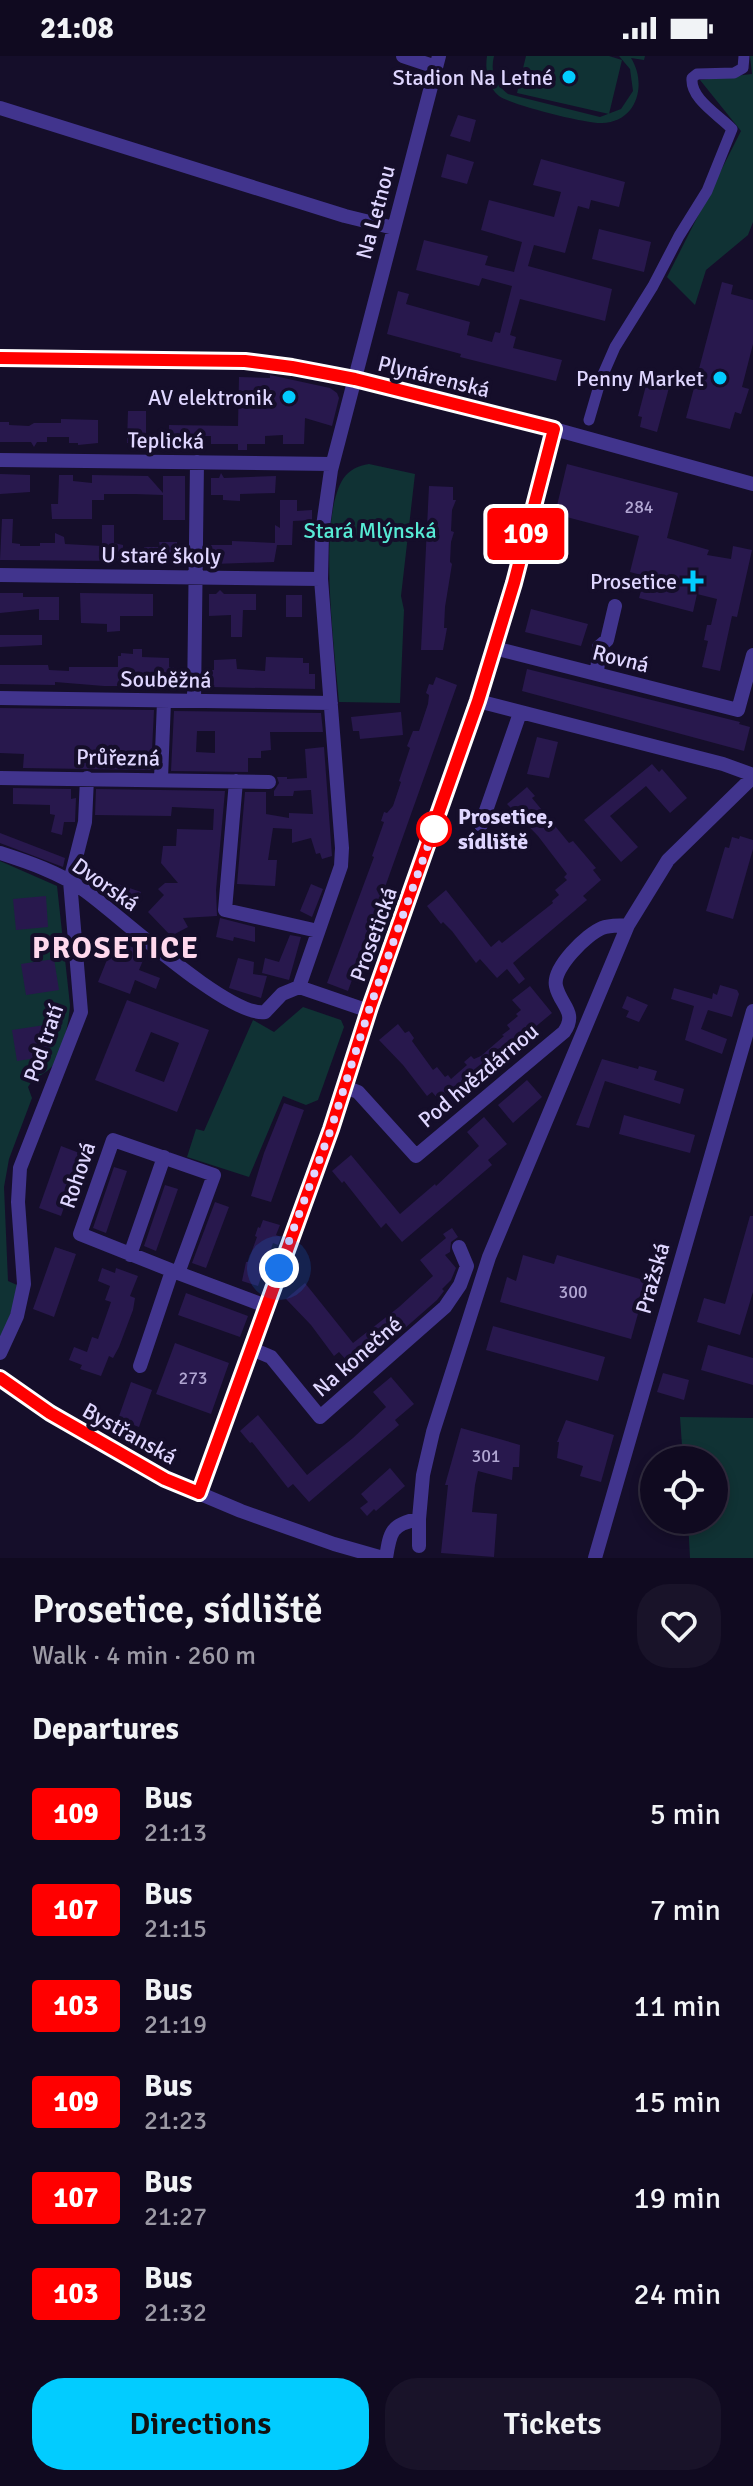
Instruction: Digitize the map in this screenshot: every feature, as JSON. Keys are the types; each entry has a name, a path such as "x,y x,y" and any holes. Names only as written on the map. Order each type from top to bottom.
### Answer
{"street":[{"path":"403,56 437,62"},
{"path":"589,420 601,379 615,347 707,191 732,129 702,101 691,85 692,78 697,74 734,73 743,68 744,56"},
{"name":"Na Letnou","path":"355,379 437,62"},
{"path":"0,108 345,216 394,228"},
{"name":"Plynárenská","path":"0,358 245,361 355,379 554,429 753,484"},
{"path":"355,379 332,464 322,533 321,579 342,857 299,987 369,1011"},
{"name":"Prosetická","path":"199,1493 345,1087 478,701 514,583 554,429"},
{"name":"Teplická","path":"0,460 332,464"},
{"path":"194,701 197,462"},
{"name":"U staré školy","path":"0,575 321,579"},
{"path":"597,674 599,647 607,640 615,606"},
{"name":"Rovná","path":"494,648 738,710 753,655"},
{"name":"Souběžná","path":"0,698 331,703"},
{"path":"161,779 164,701"},
{"path":"419,1546 423,1475 433,1432 489,1257 628,925 668,860 753,776 723,764 478,701"},
{"path":"481,825 520,713"},
{"name":"Průřezná","path":"0,778 269,782"},
{"name":"Pod tratí","path":"0,1353 17,1316 24,1284 18,1202 20,1168 81,1012 70,881 85,822 87,778"},
{"path":"236,781 225,910 318,931"},
{"name":"Dvorská","path":"0,853 70,881 202,983 251,1012 265,1012 282,994 299,987"},
{"name":"Pod hvězdárnou","path":"345,1087 358,1092 416,1156 564,1032 570,1017 556,986 562,964 587,938 604,927 628,925"},
{"name":"Pražská","path":"595,1558 753,1011"},
{"name":"Rohová","path":"175,1272 214,1175 113,1140 80,1234 130,1255 175,1272 266,1306"},
{"path":"130,1255 164,1157"},
{"name":"Na konečné","path":"252,1349 271,1357 320,1417 445,1307 460,1285 467,1266 459,1247"},
{"path":"140,1366 175,1272"},
{"name":"Bystřanská","path":"0,1378 63,1420 165,1479 306,1535 384,1558"},
{"path":"384,1558 395,1528 403,1522 419,1519"}],"green space":[{"path":"487,56 494,56 495,77 508,94 600,117 621,109 633,91 630,69 619,56 645,56 644,60 631,58 636,68 638,89 631,109 614,121 602,123 549,113 499,96 488,78"},
{"name":"Stadion Na Letné","path":"526,56 609,56 622,60 609,114 517,93"},
{"path":"750,56 753,56 753,222 748,235 706,270 695,305 667,277 741,131 700,80 752,74"},
{"name":"Stará Mlýnská","path":"369,464 415,474 401,596 404,610 400,703 339,702 330,587 331,524 335,499 343,479 354,468"},
{"path":"0,861 57,886 70,1005 57,1059 28,1087 32,1098 9,1159 4,1187 8,1281 17,1285 16,1298 0,1344"},
{"path":"303,1007 341,1020 344,1027 318,1100 306,1105 283,1096 249,1177 187,1157 196,1129 204,1131 253,1020 274,1032"},
{"path":"680,1417 753,1418 753,1558 690,1558 689,1534 728,1534 728,1446 682,1446"}],"building":[{"path":"458,115 476,120 470,142 450,136"},
{"path":"447,154 474,162 467,184 441,177"},
{"path":"541,159 625,182 619,207 591,200 589,209 578,206 565,253 534,245 528,266 612,289 605,321 520,299 510,335 516,337 513,348 562,360 556,381 460,357 461,354 387,334 398,291 409,294 406,304 470,322 467,335 492,342 495,332 500,333 512,286 482,278 479,286 416,270 424,240 488,256 485,265 514,272 522,242 481,230 489,200 554,217 561,192 533,185"},
{"path":"599,229 651,242 644,272 592,259"},
{"name":"Penny Market","path":"722,282 733,285 731,294 753,300 753,344 742,387 749,389 741,414 735,412 730,429 686,418"},
{"path":"270,375 330,388 337,393 339,398 332,426 305,418 304,444 283,444 283,435 265,436 265,444 247,444 247,450 238,450 238,444 211,444 211,436 186,436 186,443 169,443 169,425 238,426 239,377 270,378"},
{"path":"648,378 670,384 657,432 640,427 642,417 638,416"},
{"path":"128,411 146,411 146,443 127,443"},
{"path":"61,419 98,420 98,443 78,445 69,443 69,437 47,437 47,442 37,442 34,447 31,442 0,442 0,422 29,426 34,423 61,423"},
{"path":"567,464 678,493 667,538 709,550 707,555 731,559 733,546 752,550 737,617 732,616 720,671 702,667 708,641 704,640 707,625 711,625 717,599 697,594 693,612 639,598 645,576 630,572 639,536 555,514"},
{"path":"221,473 224,478 276,476 275,493 240,494 240,501 223,500 223,495 211,495 211,478 219,478"},
{"path":"0,474 30,475 30,492 0,494"},
{"path":"59,475 73,475 73,481 92,483 92,475 148,476 163,493 163,476 185,476 185,520 163,520 163,495 135,494 104,494 104,500 92,500 92,519 52,519 51,504 58,504"},
{"path":"429,486 453,487 453,500 456,500 452,510 452,564 445,607 444,628 447,628 443,650 421,650"},
{"path":"280,500 297,500 297,511 312,510 312,520 293,521 292,545 277,545 274,562 213,564 210,561 210,545 232,545 232,541 275,543 275,525 280,528"},
{"path":"2,519 13,519 12,543 20,546 55,543 55,533 64,537 65,544 102,546 102,525 114,525 114,543 123,545 123,561 0,560"},
{"path":"159,542 177,542 177,562 144,561 144,547 160,547"},
{"path":"220,590 224,594 256,594 256,610 243,610 242,637 231,637 231,615 209,616 209,594"},
{"path":"0,593 23,593 23,597 59,597 59,620 39,620 39,609 0,613"},
{"path":"80,593 153,594 153,616 120,616 120,631 107,632 107,624 81,623"},
{"path":"286,595 302,595 302,617 286,617"},
{"path":"531,609 588,624 581,646 525,632"},
{"path":"0,635 42,635 42,645 0,647"},
{"path":"133,649 142,649 142,657 169,658 169,667 177,668 176,686 55,682 55,685 0,684 0,665 48,665 49,670 69,671 69,667 118,667 118,656 121,653 133,654"},
{"path":"266,657 303,658 303,663 309,663 309,674 315,674 315,689 210,687 210,670 214,670 214,660 236,659 237,669 265,671"},
{"path":"527,669 740,722 750,727 744,751 522,691"},
{"path":"436,677 457,685 348,991 327,983 374,857 384,812 387,813 393,806 410,748 407,746 413,731 419,731 428,704 429,695 426,693 429,684 433,685"},
{"path":"0,708 154,710 151,770 23,768 24,754 0,753"},
{"path":"174,711 321,713 323,732 270,732 271,750 261,751 261,758 248,758 248,772 171,771","holes":["197,731 215,731 215,753 196,752"]},
{"path":"401,712 403,735 360,739 359,731 353,731 351,717"},
{"path":"537,737 558,742 549,778 527,774"},
{"path":"324,747 332,856 322,859 320,853 316,854 311,838 292,843 292,829 273,828 268,860 277,860 275,886 237,884 245,792 266,792 266,814 289,818 289,813 313,814 311,790 294,791 293,796 274,796 274,791 279,783 277,777 307,778 305,749"},
{"path":"652,764 659,772 662,769 687,798 670,813 646,786 610,816 638,847 621,862 584,820"},
{"path":"527,787 535,796 532,798 569,843 573,841 596,868 593,870 601,880 583,896 587,900 513,963 525,979 519,984 507,969 497,978 480,959 476,963 452,931 443,922 441,924 427,906 446,890 491,947 499,940 502,943 553,903 559,895 555,890 567,880 564,877 567,874 538,836 507,804"},
{"path":"13,788 71,789 71,799 76,798 75,822 64,822 62,835 51,832 55,815 50,814 50,805 13,804"},
{"path":"96,789 225,791 216,890 217,916 183,918 188,927 171,936 148,912 164,895 158,889 165,883 178,883 161,863 163,846 176,846 177,829 213,830 214,809 172,807 171,816 95,815"},
{"path":"0,833 65,858 63,867 0,843"},
{"path":"740,836 753,840 753,849 733,919 706,911 725,847 729,848 732,837 739,839"},
{"path":"86,873 141,892 136,906 107,895 84,878"},
{"path":"311,884 323,889 312,917 300,911"},
{"path":"46,896 48,927 16,930 13,899"},
{"path":"220,918 255,927 255,942 216,937"},
{"path":"290,935 301,937 289,980 262,973 265,958 279,962"},
{"path":"115,940 146,953 139,970 160,978 156,989 135,980 130,994 98,982"},
{"path":"238,958 254,962 253,974 267,976 261,998 229,988"},
{"path":"54,959 59,990 26,995 21,964"},
{"path":"720,985 737,990 739,994 732,1017 708,1010 701,1029 727,1039 722,1054 685,1040 694,1006 671,999 674,988 712,999"},
{"path":"530,986 552,1013 534,1028 538,1034 448,1110 432,1092 427,1096 379,1040 398,1024 405,1033 409,1031 414,1038 412,1041 433,1070 437,1067 451,1079 467,1065 464,1062 471,1056 474,1059 481,1056 510,1029 507,1025 521,1010 512,1000"},
{"path":"627,996 648,1005 639,1022 626,1017 629,1011 622,1008"},
{"path":"127,1000 209,1030 177,1112 95,1080","holes":["151,1032 179,1043 164,1082 135,1071"]},
{"path":"45,1025 50,1056 17,1061 12,1030"},
{"path":"602,1059 657,1071 654,1080 684,1089 680,1104 605,1081 589,1128 576,1125"},
{"path":"527,1080 542,1097 513,1123 498,1105"},
{"path":"284,1103 304,1110 271,1202 251,1196"},
{"path":"624,1115 695,1135 690,1153 619,1134"},
{"path":"484,1117 507,1144 488,1160 492,1165 402,1242 386,1223 381,1228 344,1181 342,1183 332,1171 351,1155 400,1214 479,1146 467,1132"},
{"path":"61,1146 82,1154 61,1216 39,1208"},
{"path":"114,1167 127,1171 106,1233 93,1228"},
{"path":"165,1185 178,1189 156,1251 144,1246"},
{"path":"215,1202 229,1207 206,1268 192,1263"},
{"path":"750,1216 753,1216 753,1292 740,1335 697,1322 704,1298 725,1304"},
{"path":"263,1220 280,1225 276,1235 281,1237 278,1245 273,1243 258,1286 242,1281 258,1227"},
{"path":"452,1228 458,1237 451,1242 450,1252 445,1255 456,1268 451,1280 442,1289 444,1291 356,1371 339,1352 334,1356 286,1299 305,1283 353,1343 433,1276 420,1260 446,1238 443,1234"},
{"path":"55,1247 76,1254 54,1317 33,1309"},
{"path":"523,1255 554,1264 557,1255 647,1281 631,1339 500,1302 507,1277 516,1281"},
{"path":"102,1268 115,1273 116,1268 138,1276 130,1296 135,1298 133,1310 119,1347 113,1358 109,1356 101,1376 80,1369 82,1365 69,1360 74,1347 87,1352 92,1337 98,1339 111,1302 105,1300 110,1286 98,1281"},
{"path":"186,1293 248,1316 240,1337 178,1315"},
{"path":"493,1326 605,1357 598,1381 486,1350"},
{"path":"175,1343 229,1363 211,1414 156,1394"},
{"path":"708,1345 753,1358 753,1385 701,1370"},
{"path":"663,1373 689,1380 684,1400 657,1392"},
{"path":"391,1377 414,1404 395,1420 399,1425 309,1502 293,1484 288,1488 240,1431 258,1415 307,1475 386,1407 373,1392"},
{"path":"131,1382 152,1390 139,1427 118,1419"},
{"path":"566,1420 614,1435 601,1482 580,1476 583,1466 557,1458 557,1442"},
{"path":"461,1428 520,1445 519,1467 513,1467 512,1480 478,1471 472,1512 497,1514 494,1557 441,1553 448,1485 445,1485"},
{"path":"390,1468 405,1486 367,1516 360,1508 368,1502 361,1494"}],"bus line":[{"name":"109","path":"0,358 245,361 292,367 355,379 554,429 514,583 478,701 370,1007 331,1129 199,1493 165,1479 50,1413 0,1378"}],"place":[{"name":"Stadion Na Letné","path":"569,77"},
{"name":"Penny Market","path":"720,378"},
{"name":"AV elektronik","path":"289,397"},
{"name":"Prosetice","path":"693,581"},
{"name":"Prosetice, sídliště","path":"434,829"}],"district":[{"name":"PROSETICE","path":"116,948"}],"route":[{"path":"279,1268 331,1129 370,1007 434,829"}]}
